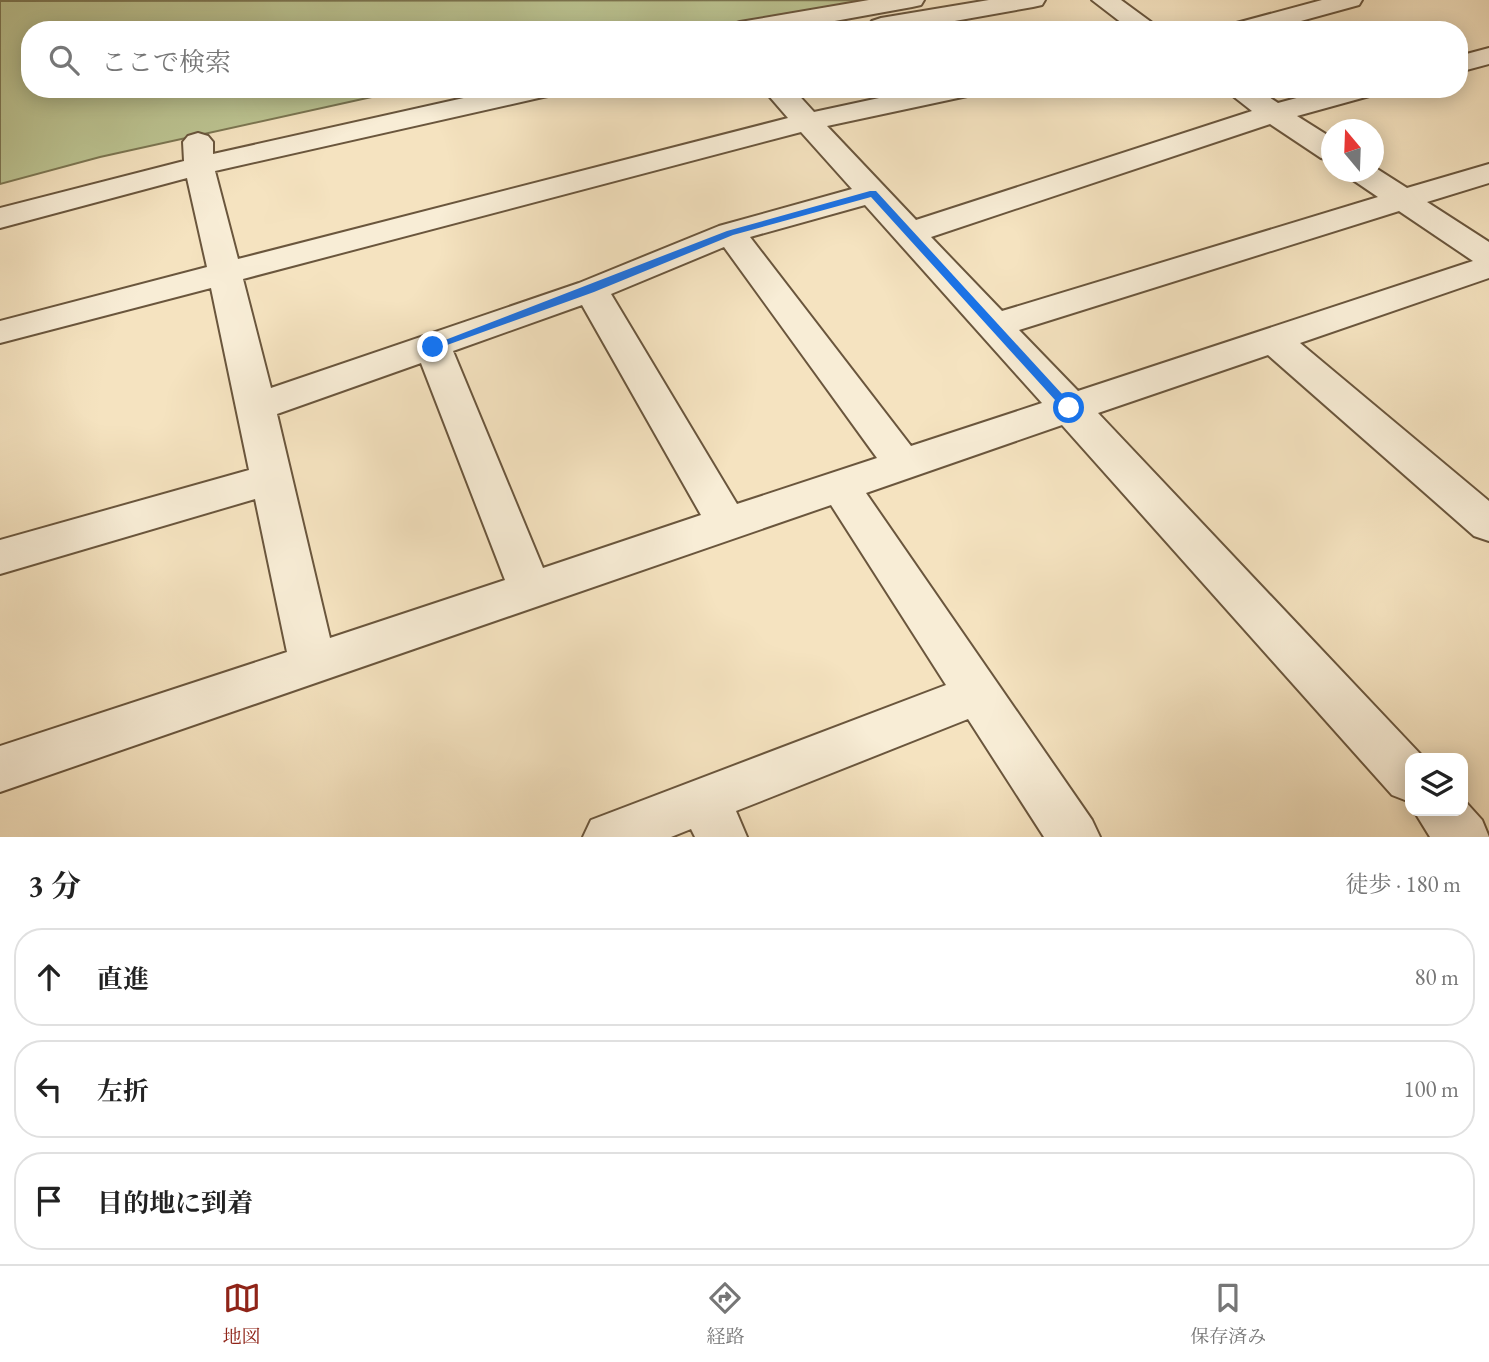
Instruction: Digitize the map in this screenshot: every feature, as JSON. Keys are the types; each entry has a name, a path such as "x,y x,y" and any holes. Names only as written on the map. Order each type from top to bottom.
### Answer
{"street":[{"path":"792,21 912,0"},
{"path":"913,21 1033,0"},
{"path":"1108,3 1151,0"},
{"path":"1269,21 1338,1"},
{"path":"1108,3 1135,21"},
{"path":"1468,62 1489,56"},
{"path":"0,218 197,154 405,98"},
{"path":"0,191 495,98"},
{"path":"785,98 1405,774"},
{"path":"0,332 225,271 807,122 920,98"},
{"path":"1252,98 1321,145"},
{"path":"909,233 1274,113 1330,98"},
{"path":"197,154 257,407 313,663"},
{"path":"993,326 1489,173"},
{"path":"1376,182 1489,257"},
{"path":"257,407 591,290 730,233 873,193"},
{"path":"730,233 903,464"},
{"path":"0,769 1489,267"},
{"path":"591,290 727,523"},
{"path":"1272,339 1474,493 1489,525"},
{"path":"433,347 530,589"},
{"path":"0,557 271,479"},
{"path":"839,485 1074,837"},
{"path":"609,837 713,818 977,694"},
{"path":"1445,816 1464,837"}],"green space":[{"path":"887,0 769,21 21,21 21,98 367,98 100,157 0,184 0,1"}],"route":[{"path":"433,347 591,290 730,233 873,193 1069,408"}]}
